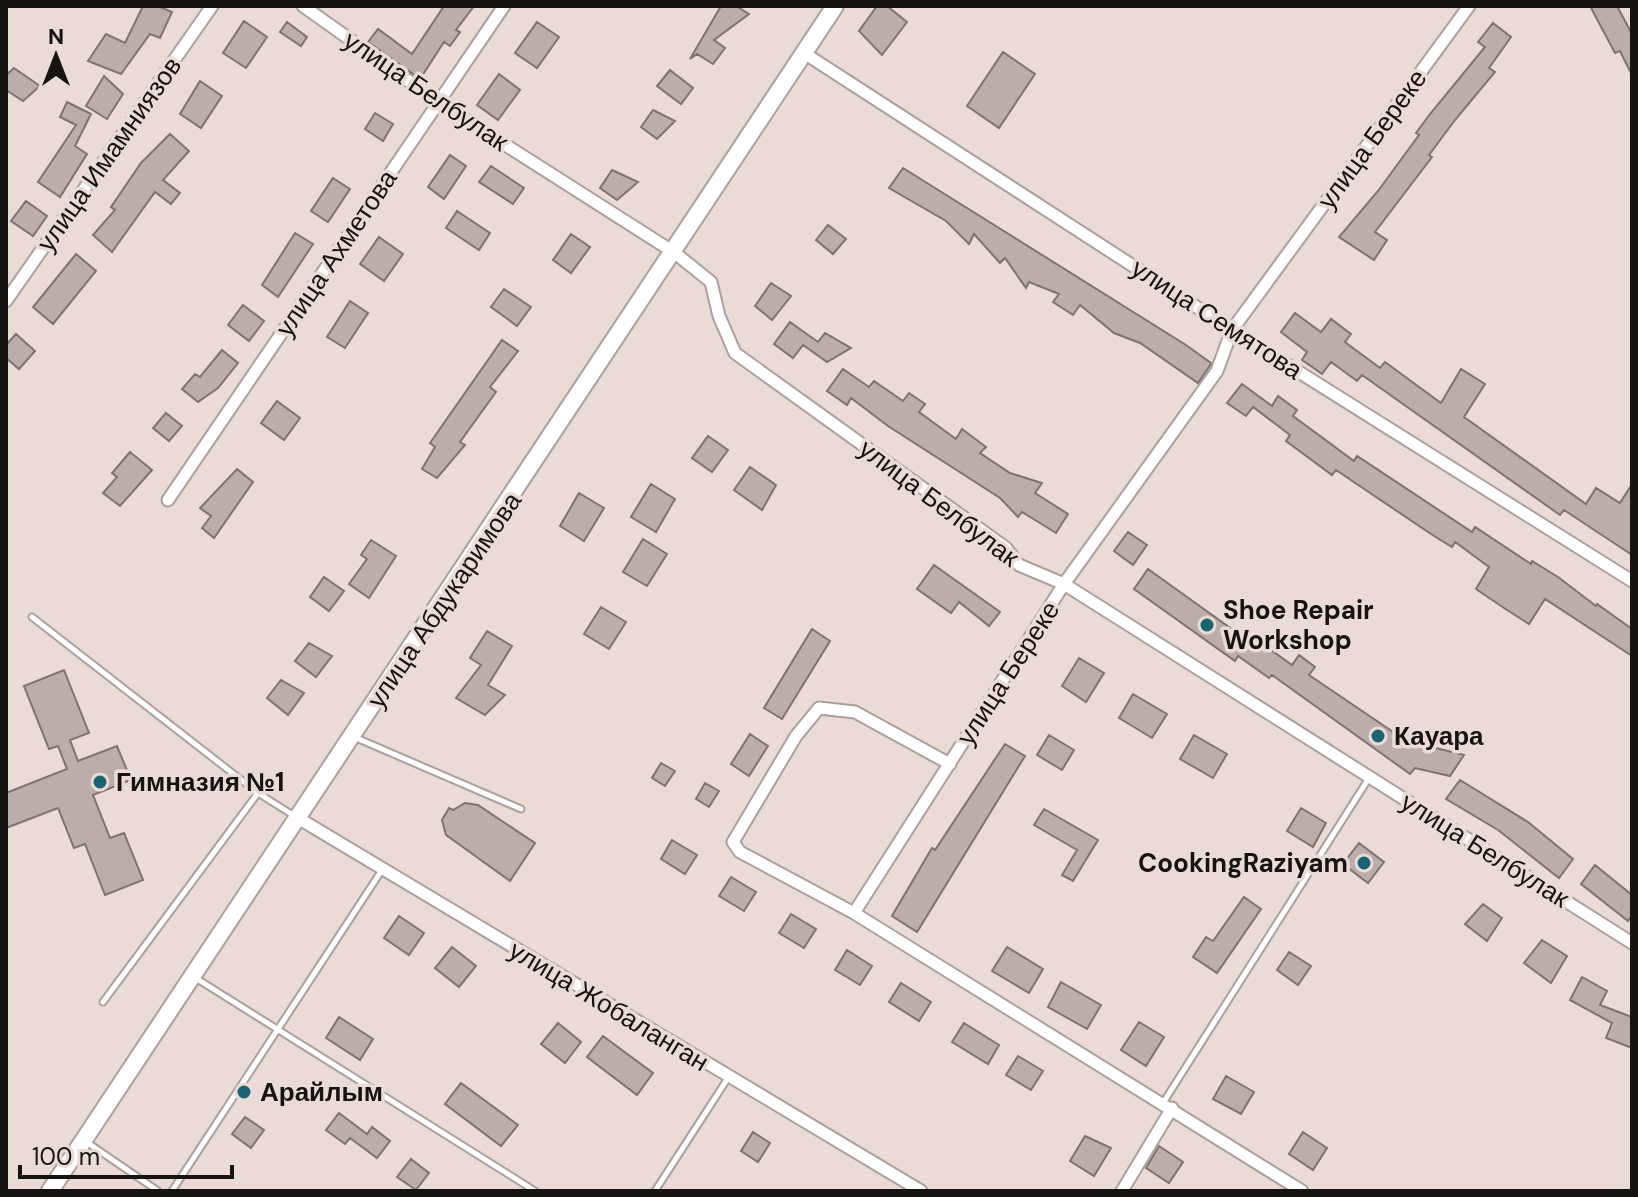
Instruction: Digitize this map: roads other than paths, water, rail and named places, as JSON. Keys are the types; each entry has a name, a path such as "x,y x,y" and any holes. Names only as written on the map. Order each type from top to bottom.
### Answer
{"main road":[{"name":"улица Абдукаримова","path":"50,1191 675,253 835,6"}],"street":[{"name":"улица Имамниязов","path":"6,301 212,6"},
{"name":"улица Белбулак","path":"303,6 438,102 675,253 711,282 719,316 735,353 1006,548 1019,565 1064,584 1632,943"},
{"name":"улица Ахметова","path":"168,500 504,6"},
{"name":"улица Береке","path":"854,913 1064,584 1217,371 1232,330 1469,6"},
{"name":"улица Семятова","path":"804,53 1232,330 1632,581"},
{"path":"950,764 855,712 819,708 796,736 733,842 740,852 854,913 1302,1191"},
{"name":"улица Жобаланган","path":"298,818 921,1191"},
{"path":"1122,1191 1167,1106"}],"lane":[{"path":"32,617 258,793 298,818"},
{"path":"353,736 521,809"},
{"path":"1167,1106 1370,777"},
{"path":"103,1002 258,793"},
{"path":"172,1191 382,869"},
{"path":"193,977 535,1191"},
{"path":"655,1191 729,1077"},
{"path":"84,1140 158,1191"}],"place":[{"name":"Shoe Repair Workshop","path":"1207,625"},
{"name":"Кауара","path":"1378,736"},
{"name":"Гимназия №1","path":"100,782"},
{"name":"CookingRaziyam","path":"1364,863"},
{"name":"Арайлым","path":"244,1092"}]}
